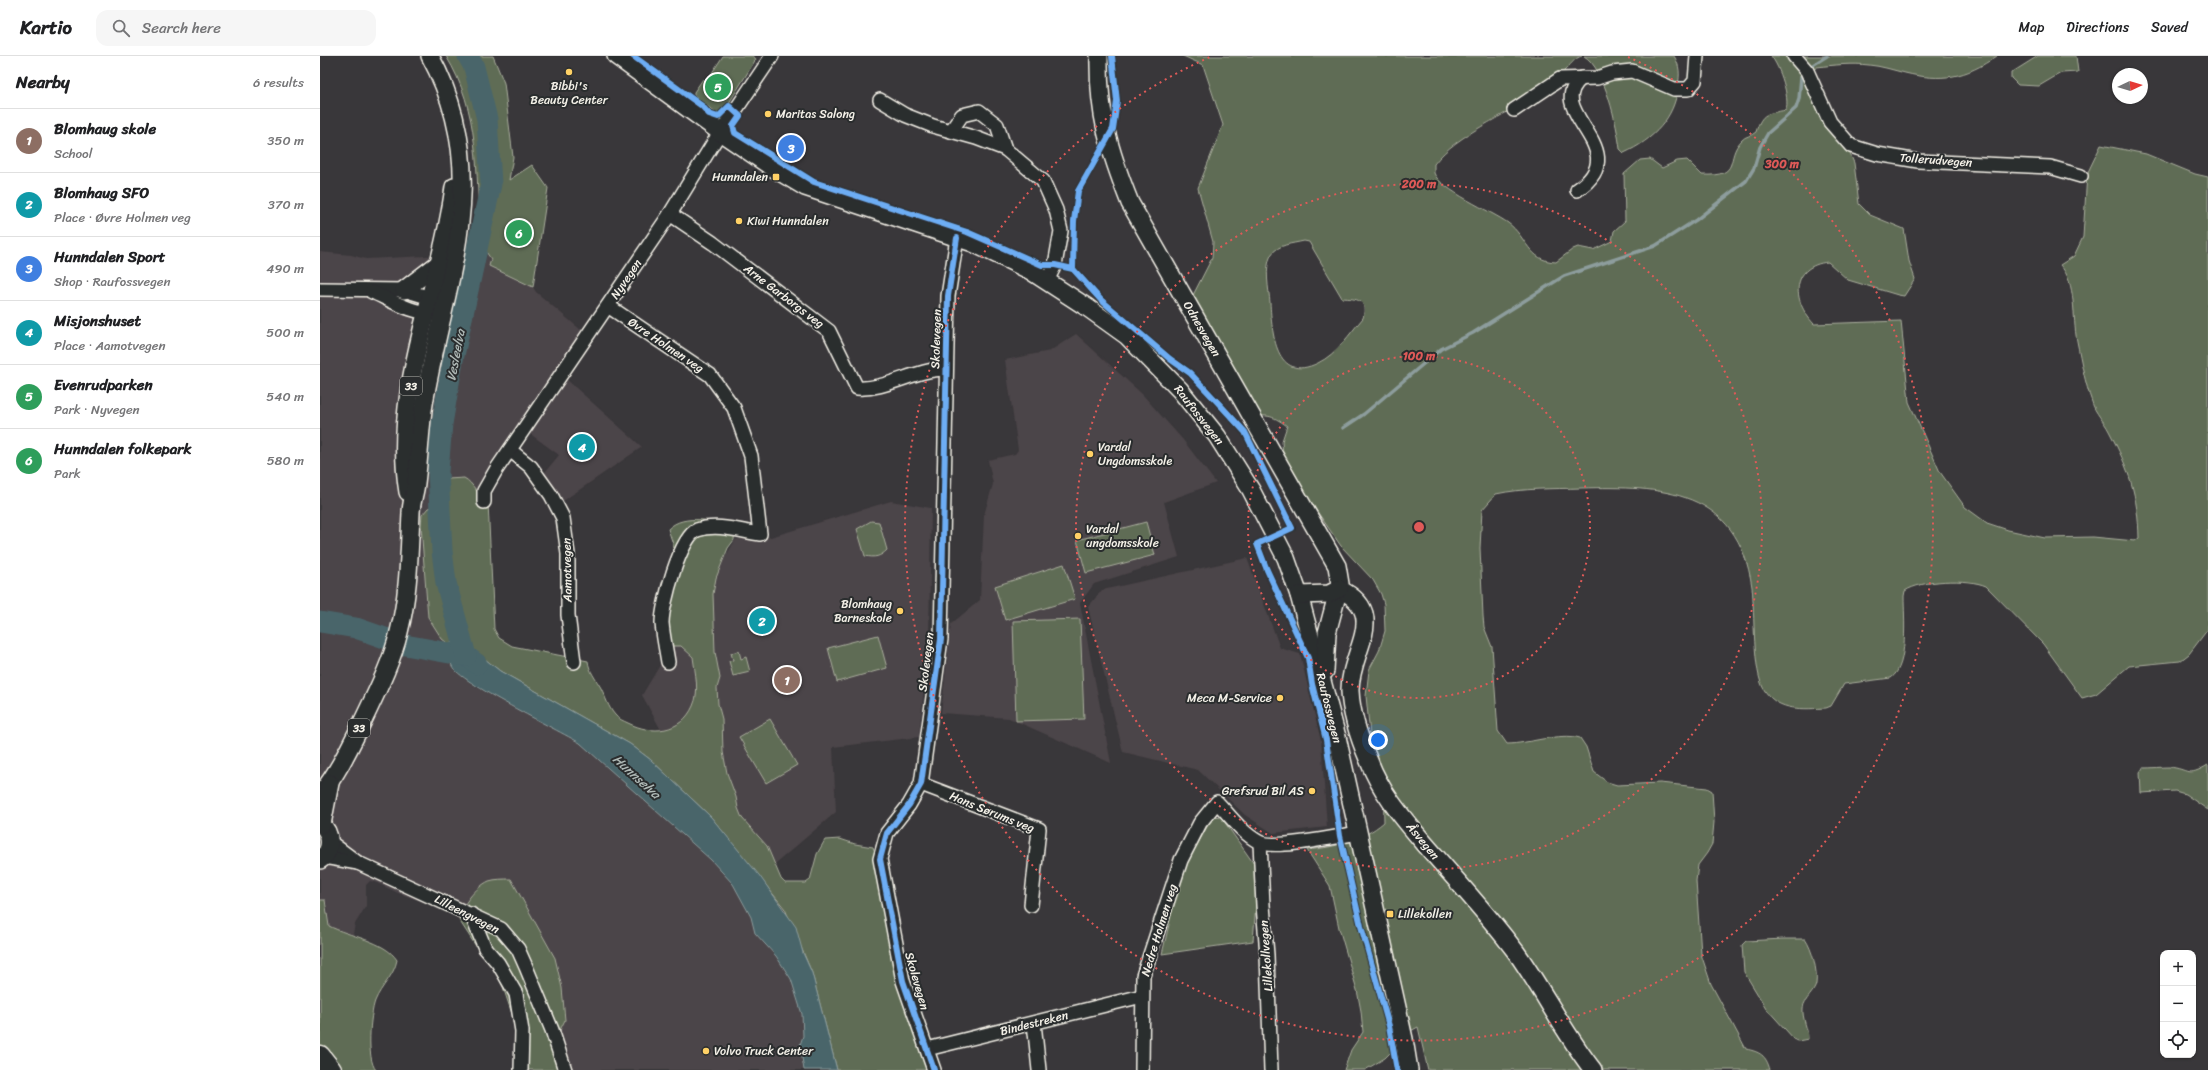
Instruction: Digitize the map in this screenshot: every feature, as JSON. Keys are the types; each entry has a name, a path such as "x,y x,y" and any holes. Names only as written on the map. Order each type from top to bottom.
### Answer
{"highway":[{"path":"320,1056 331,1070"}],"main road":[{"name":"33","path":"330,842 327,831 321,824 325,789 385,672 402,618 409,579 411,511 416,483 424,407 456,253 462,213 463,195 458,147 449,100 430,56"},
{"name":"Raufossvegen","path":"616,56 720,132 773,168 805,187 957,238 1031,271 1047,281 1127,336 1180,390 1217,436 1251,490 1286,558 1299,595 1325,694 1358,833 1404,1039 1409,1070"},
{"name":"Odnesvegen","path":"1099,56 1099,84 1103,122 1112,158 1130,203 1336,562 1340,574 1339,588 1326,644 1325,694"},
{"name":"33","path":"411,511 406,481 405,427 412,383 450,210 458,147"},
{"path":"404,290 438,264"},
{"path":"1299,595 1329,594 1339,588"},
{"name":"Åsvegen","path":"1339,588 1354,598 1365,614 1366,627 1351,675 1350,691 1356,722 1369,761 1378,780 1394,808 1476,901 1516,952 1593,1070"},
{"path":"1304,613 1325,613 1335,605"},
{"path":"322,859 328,850 330,842"}],"street":[{"name":"Nyvegen","path":"484,502 484,491 510,450 670,214 720,132 772,56"},
{"path":"1514,110 1560,79 1597,78 1612,73 1632,71 1674,89 1688,89 1695,81 1697,56"},
{"name":"Tollerudvegen","path":"1794,56 1807,71 1830,122 1850,146 1877,154 1918,161 2050,167 2081,176"},
{"path":"1577,190 1588,182 1597,169 1598,154 1594,142 1575,113 1570,100 1571,91 1575,84 1582,78"},
{"path":"880,100 905,115 1005,149 1043,181 1056,210 1061,231 1059,250 1055,265 1047,281"},
{"path":"951,131 962,115 979,111 997,125 1005,149"},
{"name":"Arne Garborgs veg","path":"670,214 713,243 829,331 857,388 870,389 924,371 946,369"},
{"name":"Skolevegen","path":"934,1070 903,980 880,859 887,833 909,805 921,784 941,639 948,296 957,238"},
{"path":"320,289 342,288 370,291 404,290 428,306 444,311"},
{"path":"370,291 410,308 428,306"},
{"name":"Øvre Holmen veg","path":"608,306 710,375 734,408 750,456 760,534 718,526 696,531 687,539 664,604 662,623 668,662"},
{"name":"Aamotvegen","path":"510,450 531,467 551,495 563,518 566,535 568,615 574,662"},
{"name":"Hans Sørums veg","path":"921,784 1039,829 1032,905"},
{"name":"Nedre Holmen veg","path":"1142,1070 1143,976 1181,860 1200,823 1217,802 1245,833 1260,843"},
{"path":"1260,843 1314,842 1358,833"},
{"name":"Lilleengvegen","path":"330,842 358,863 472,914 501,929 518,949 552,1030 565,1070"},
{"name":"Lillekollvegen","path":"1260,843 1267,955 1271,1070"},
{"name":"Lilleengvegen","path":"322,859 358,863"},
{"path":"472,914 485,948 498,963 516,994 522,1031 520,1070"},
{"name":"Bindestreken","path":"927,1049 1142,996"},
{"path":"1034,1023 1039,1070"}],"shaded area":[{"path":"320,252 351,255 366,259 487,253 490,258 530,282 536,292 588,336 589,341 586,351 561,384 548,405 566,379 642,447 563,501 541,477 559,455 529,433 493,486 488,502 443,504 428,508 421,526 428,617 445,642 450,645 450,655 459,674 476,687 558,729 580,743 711,860 733,884 751,917 755,933 776,956 791,979 802,1014 803,1036 800,1045 804,1070 561,1070 558,1034 565,1020 562,988 555,958 517,893 514,883 478,888 465,905 459,920 449,911 398,893 370,881 366,885 366,906 355,924 353,934 343,933 329,926 327,905 325,900 320,900"},
{"name":"Vardal ungdomsskole","path":"1076,334 1142,394 1183,440 1216,483 1164,502 1179,557 1094,584 1080,603 1111,763 1009,718 941,713 951,624 980,600 984,515 993,484 988,460 1015,454 1018,450 1005,360 1050,351"},
{"path":"891,501 931,508 929,638 919,737 833,747 836,812 762,875 687,778 642,695 736,539 764,539"},
{"path":"1247,558 1280,648 1300,654 1321,741 1327,827 1273,833 1245,815 1198,770 1123,752 1088,607 1102,590"}],"green space":[{"path":"446,56 493,56 504,83 513,157 509,180 532,165 548,188 533,287 489,266 491,259 482,246 480,235 476,165 471,120 457,77"},
{"path":"723,56 752,56 756,59 724,111 717,114 694,95 694,92 703,79 706,82"},
{"path":"1183,56 1582,56 1574,60 1557,77 1522,103 1468,134 1444,153 1434,164 1434,173 1446,186 1467,200 1508,223 1539,257 1547,261 1556,262 1578,247 1593,250 1612,241 1614,231 1625,221 1624,174 1640,160 1650,159 1662,168 1677,161 1687,160 1702,175 1715,175 1728,170 1737,147 1743,139 1756,132 1763,117 1770,113 1786,110 1787,98 1783,82 1778,67 1771,56 1997,56 1964,73 1942,77 1918,76 1878,66 1863,64 1823,66 1817,67 1813,70 1854,163 1859,204 1870,215 1904,229 1909,261 1915,279 1904,296 1898,295 1848,280 1828,262 1816,265 1807,270 1801,277 1798,286 1801,305 1806,315 1814,324 1901,321 1909,402 1940,472 1965,507 1987,523 2008,530 2045,538 2093,537 2135,541 2139,538 2137,508 2127,470 2107,427 2093,406 2083,372 2077,341 2072,291 2065,272 2060,265 2074,256 2083,237 2087,174 2101,145 2146,154 2195,174 2208,177 2208,629 2189,654 2180,661 2129,666 2096,694 2082,698 2043,644 1986,586 1978,583 1957,581 1933,582 1912,587 1905,591 1905,628 1903,652 1901,663 1897,672 1891,678 1844,684 1831,706 1826,708 1792,708 1777,703 1771,698 1765,691 1761,682 1756,657 1752,587 1744,555 1731,530 1713,512 1692,500 1667,493 1640,489 1611,488 1538,489 1506,492 1496,494 1482,510 1480,548 1483,616 1484,627 1492,647 1498,731 1507,744 1563,736 1580,738 1586,747 1594,772 1607,782 1617,785 1660,783 1707,788 1712,791 1714,822 1712,844 1698,865 1696,881 1701,954 1711,984 1746,1049 1755,1051 1762,1055 1767,1061 1770,1070 1428,1070 1418,1027 1405,1034 1400,1043 1385,1058 1365,1070 1344,1070 1351,1050 1363,1032 1361,1011 1357,990 1339,928 1330,886 1307,850 1348,842 1376,829 1384,822 1383,781 1371,744 1366,696 1369,670 1379,651 1385,631 1384,604 1381,594 1373,580 1341,546 1305,494 1283,457 1282,441 1287,426 1277,419 1268,416 1247,417 1189,303 1212,258 1213,242 1198,188 1223,125 1203,65","holes":["1304,241 1309,242 1342,298 1360,301 1363,304 1364,312 1363,318 1343,343 1325,359 1304,368 1293,367 1284,361 1279,352 1272,328 1267,273 1269,261 1274,251 1290,244"]},
{"path":"1584,56 1674,56 1679,70 1679,78 1676,98 1672,108 1661,127 1635,148 1624,153 1620,149 1613,113 1604,85 1598,72 1591,62"},
{"path":"2038,56 2076,56 2078,72 2061,73 2039,86 2018,85 2011,78 2011,73"},
{"path":"464,478 488,502 494,629 499,638 512,646 588,661 591,672 615,715 619,719 637,727 647,729 665,729 681,722 688,715 693,706 696,694 693,657 681,646 662,646 674,559 673,544 668,529 675,524 691,520 735,524 734,540 728,548 716,578 713,594 715,652 720,678 717,688 718,704 722,719 723,752 727,773 736,797 738,808 742,818 767,846 781,879 785,883 806,883 810,880 817,854 825,840 840,839 855,844 873,847 877,857 911,997 935,1070 837,1070 812,973 785,909 711,817 651,760 630,744 500,671 471,648 466,633 452,641 450,645 442,639 428,617 421,526 422,515 428,508 443,504 448,479"},
{"path":"871,521 879,522 887,550 880,556 875,557 865,556 857,529"},
{"path":"1146,522 1155,555 1086,573 1077,540"},
{"path":"1064,564 1075,599 1005,620 995,586"},
{"path":"1080,619 1084,719 1016,721 1013,621"},
{"path":"878,635 887,668 837,682 828,648"},
{"path":"739,651 741,659 746,657 750,672 733,676 729,661 733,660 731,653"},
{"path":"770,719 797,765 766,783 739,737"},
{"path":"2208,765 2208,810 2185,794 2175,791 2141,793 2140,772 2143,768 2169,767 2192,772"},
{"path":"1213,816 1221,817 1254,864 1256,903 1253,941 1162,954 1181,874"},
{"path":"511,879 555,958 562,988 565,1020 558,1034 561,1070 515,1070 515,1023 503,987 494,968 483,957 459,920 460,914 470,897 484,884 491,880"},
{"path":"320,900 325,900 329,926 384,948 397,960 393,971 375,1001 373,1008 370,1026 370,1047 371,1057 376,1070 320,1070"},
{"path":"1805,939 1814,960 1816,984 1803,1008 1803,1016 1808,1039 1798,1041 1794,1039 1766,1008 1744,972 1742,945 1746,941"}],"water":[{"path":"466,633 471,648 500,671 630,744 651,760 711,817 759,875 796,927 803,953 812,973 837,1070 804,1070 800,1045 803,1036 802,1014 791,979 776,956 755,933 751,917 733,884 711,860 580,743 510,706 472,683 459,673 451,664 450,645 459,636"}],"waterway":[{"name":"Vesleelva","path":"466,656 446,583 442,551 438,471 442,424 453,360 491,184 487,119 474,67 468,56"},
{"path":"1808,68 1827,56"},
{"path":"1343,428 1364,414 1441,349 1473,333 1564,276 1655,246 1696,220 1746,181 1754,168 1760,147 1768,133 1796,108 1799,99 1801,77 1805,73"},
{"name":"Hunnselva","path":"320,622 356,628 405,645 466,656 477,664"}],"cycle path":[{"path":"633,56 702,106 709,114 718,117 729,106 740,116 733,126 735,133 814,182 967,232 1042,265 1055,265 1073,269 1101,300 1170,359 1190,373 1245,432 1292,528 1257,544 1267,570 1308,658 1312,684 1326,740 1340,836 1361,926 1389,1026 1397,1070"},
{"path":"1073,269 1074,221 1078,191 1113,129 1117,101 1112,56"},
{"path":"934,1070 903,981 880,859 887,833 909,805 921,784 941,639 948,296 957,238"}],"place":[{"name":"Bibbi's Beauty Center","path":"569,72"},
{"name":"Evenrudparken","path":"718,87"},
{"name":"Maritas Salong","path":"768,114"},
{"name":"Hunndalen Sport","path":"791,148"},
{"name":"Hunndalen","path":"776,177"},
{"name":"Kiwi Hunndalen","path":"739,221"},
{"name":"Hunndalen folkepark","path":"519,233"},
{"name":"Misjonshuset","path":"582,447"},
{"name":"Vardal Ungdomsskole","path":"1090,454"},
{"name":"Vardal ungdomsskole","path":"1078,536"},
{"name":"Blomhaug Barneskole","path":"900,611"},
{"name":"Blomhaug SFO","path":"762,621"},
{"name":"Blomhaug skole","path":"787,680"},
{"name":"Meca M-Service","path":"1280,698"},
{"name":"Grefsrud Bil AS","path":"1312,791"},
{"name":"Lillekollen","path":"1390,914"},
{"name":"Volvo Truck Center","path":"706,1051"}]}
